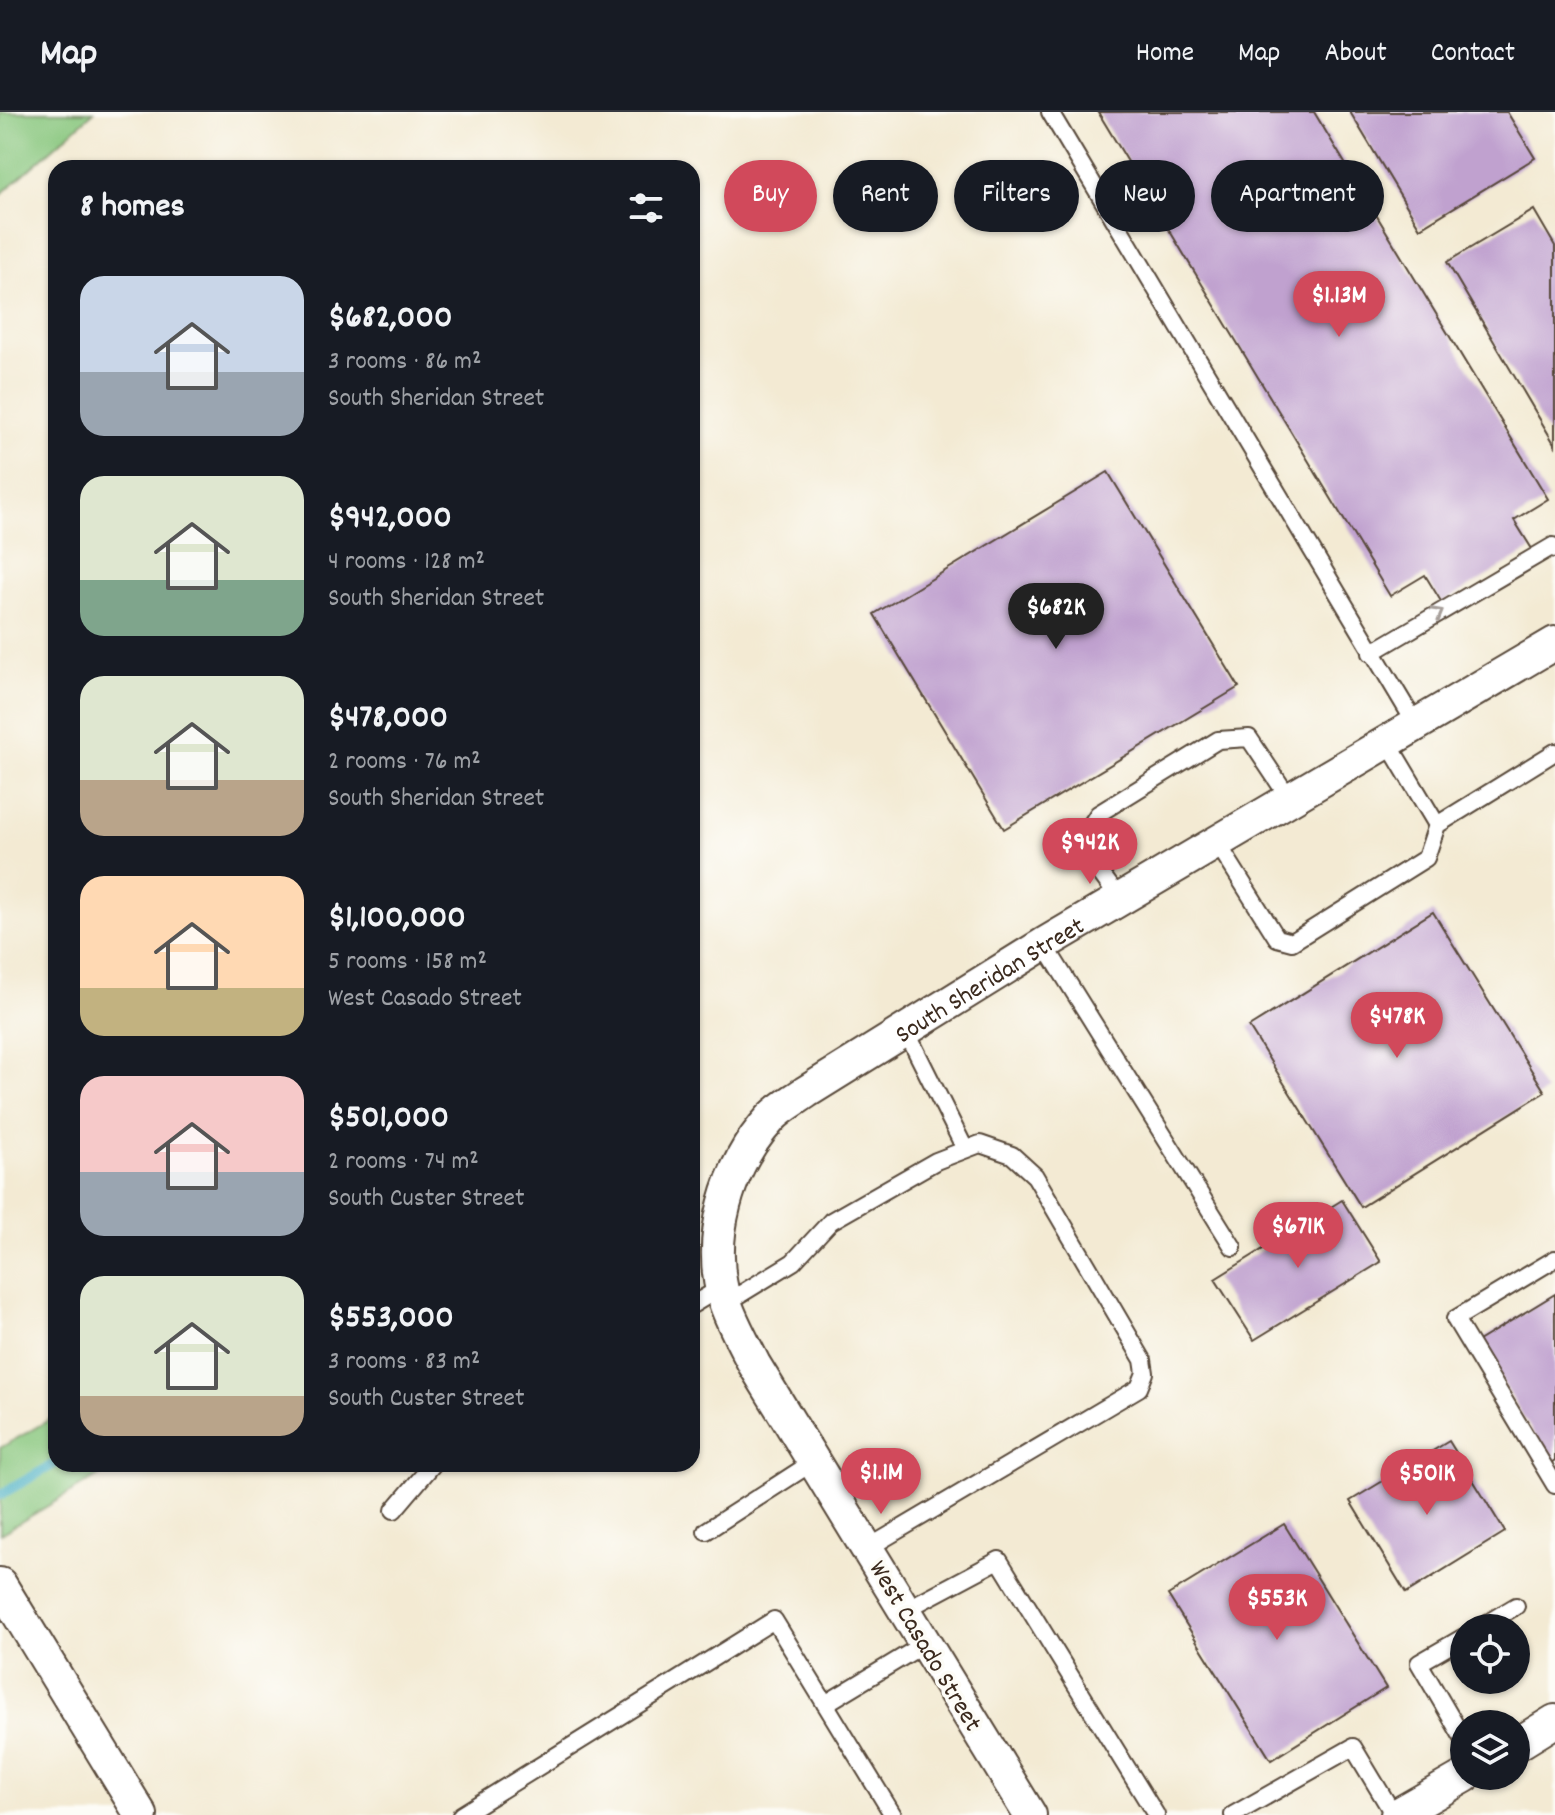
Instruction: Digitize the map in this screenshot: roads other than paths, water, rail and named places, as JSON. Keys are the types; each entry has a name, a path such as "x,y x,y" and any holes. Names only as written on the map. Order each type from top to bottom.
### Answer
{"street":[{"name":"South Sheridan Street","path":"720,1215 744,1159 772,1116 1044,944 1555,643"},
{"name":"West Casado Street","path":"720,1215 718,1258 724,1295 754,1364 1030,1815"},
{"path":"0,1584 141,1815"},
{"path":"1530,1736 1555,1721"},
{"path":"1395,1815 1450,1784"}],"lane":[{"path":"1050,112 1417,726"},
{"path":"1371,653 1554,547"},
{"path":"1121,901 1088,856 1082,839 1098,814 1218,740 1249,738 1291,801"},
{"path":"1388,743 1437,825"},
{"path":"1218,844 1277,938 1292,942 1426,858 1437,825 1555,752"},
{"path":"1044,944 1233,1247"},
{"path":"906,1031 965,1149"},
{"path":"700,1302 724,1295 793,1262 831,1221 936,1161 965,1149 980,1144 1012,1155 1035,1176 1143,1360 1145,1373 1139,1388 868,1548"},
{"path":"1555,1259 1455,1319 1555,1485"},
{"path":"706,1531 813,1462"},
{"path":"394,1510 426,1472"},
{"path":"905,1610 999,1560 1156,1815"},
{"path":"1503,1614 1516,1606"},
{"path":"461,1815 774,1620 893,1815"},
{"path":"825,1704 926,1643"},
{"path":"1450,1645 1419,1663 1450,1716"},
{"path":"1233,1815 1353,1747 1395,1815"}],"waterway":[{"path":"0,1495 48,1468"}]}
